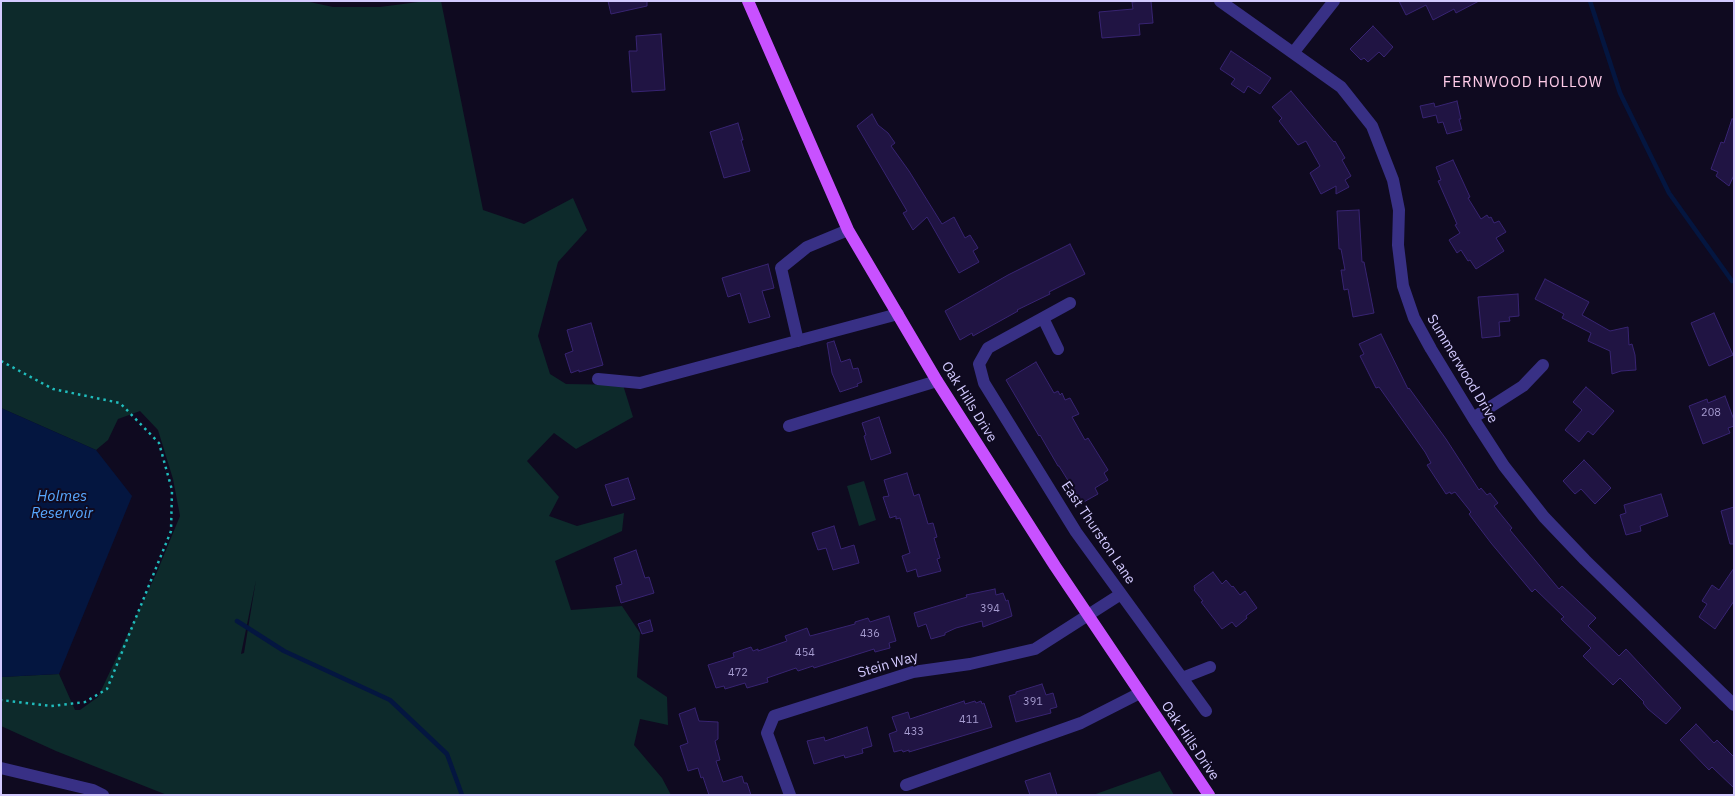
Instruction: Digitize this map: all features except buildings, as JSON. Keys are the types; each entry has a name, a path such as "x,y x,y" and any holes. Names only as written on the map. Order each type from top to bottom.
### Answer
{"main road":[{"name":"Oak Hills Drive","path":"748,1 848,230 938,381 1088,616 1209,795"}],"street":[{"name":"Summerwood Drive","path":"1220,1 1341,87 1372,126 1393,180 1399,210 1398,245 1402,277 1408,302 1414,318 1431,349 1473,418 1504,466 1544,517 1585,560 1734,705"},
{"path":"1293,53 1334,1"},
{"path":"798,341 781,268 807,247 848,230"},
{"path":"1058,349 1043,318 1070,303"},
{"path":"598,379 640,383 898,314"},
{"name":"East Thurston Lane","path":"1043,318 988,348 979,364 984,383 1076,532 1206,711"},
{"path":"1473,418 1522,386 1543,365"},
{"path":"789,426 938,381"},
{"path":"1088,616 1121,594"},
{"name":"Stein Way","path":"790,795 767,733 774,716 913,672 970,664 1035,648 1088,616"},
{"path":"1182,678 1210,667"},
{"path":"906,786 1081,723 1140,693"},
{"path":"1,768 93,790 103,795"}],"path":[{"path":"1,361 52,389 120,403 159,443 172,490 170,531 107,689 85,702 50,706 1,700"}],"green space":[{"path":"1,1 305,1 333,7 380,7 441,1 483,210 524,224 573,198 587,230 558,262 538,336 550,374 566,384 623,385 633,417 576,449 554,433 527,461 559,497 549,516 577,526 624,513 622,531 555,561 571,610 622,606 640,633 637,677 667,697 668,725 640,719 634,745 662,778 671,795 167,795 56,751 1,726 1,677 59,674 75,710 80,710 98,697 157,572 180,516 173,479 158,430 140,411 118,419 108,440 96,450 1,408","holes":["256,580 244,653 241,654"]},
{"path":"864,481 876,520 859,526 847,486"},
{"path":"1160,771 1174,795 1093,795"}],"water":[{"name":"Holmes Reservoir","path":"1,408 96,450 132,496 59,674 1,677"}],"waterway":[{"path":"1590,1 1620,93 1669,193 1732,281"},
{"path":"237,621 284,651 390,700 447,754 462,795"}],"district":[{"name":"FERNWOOD HOLLOW","path":"1523,83"}]}
